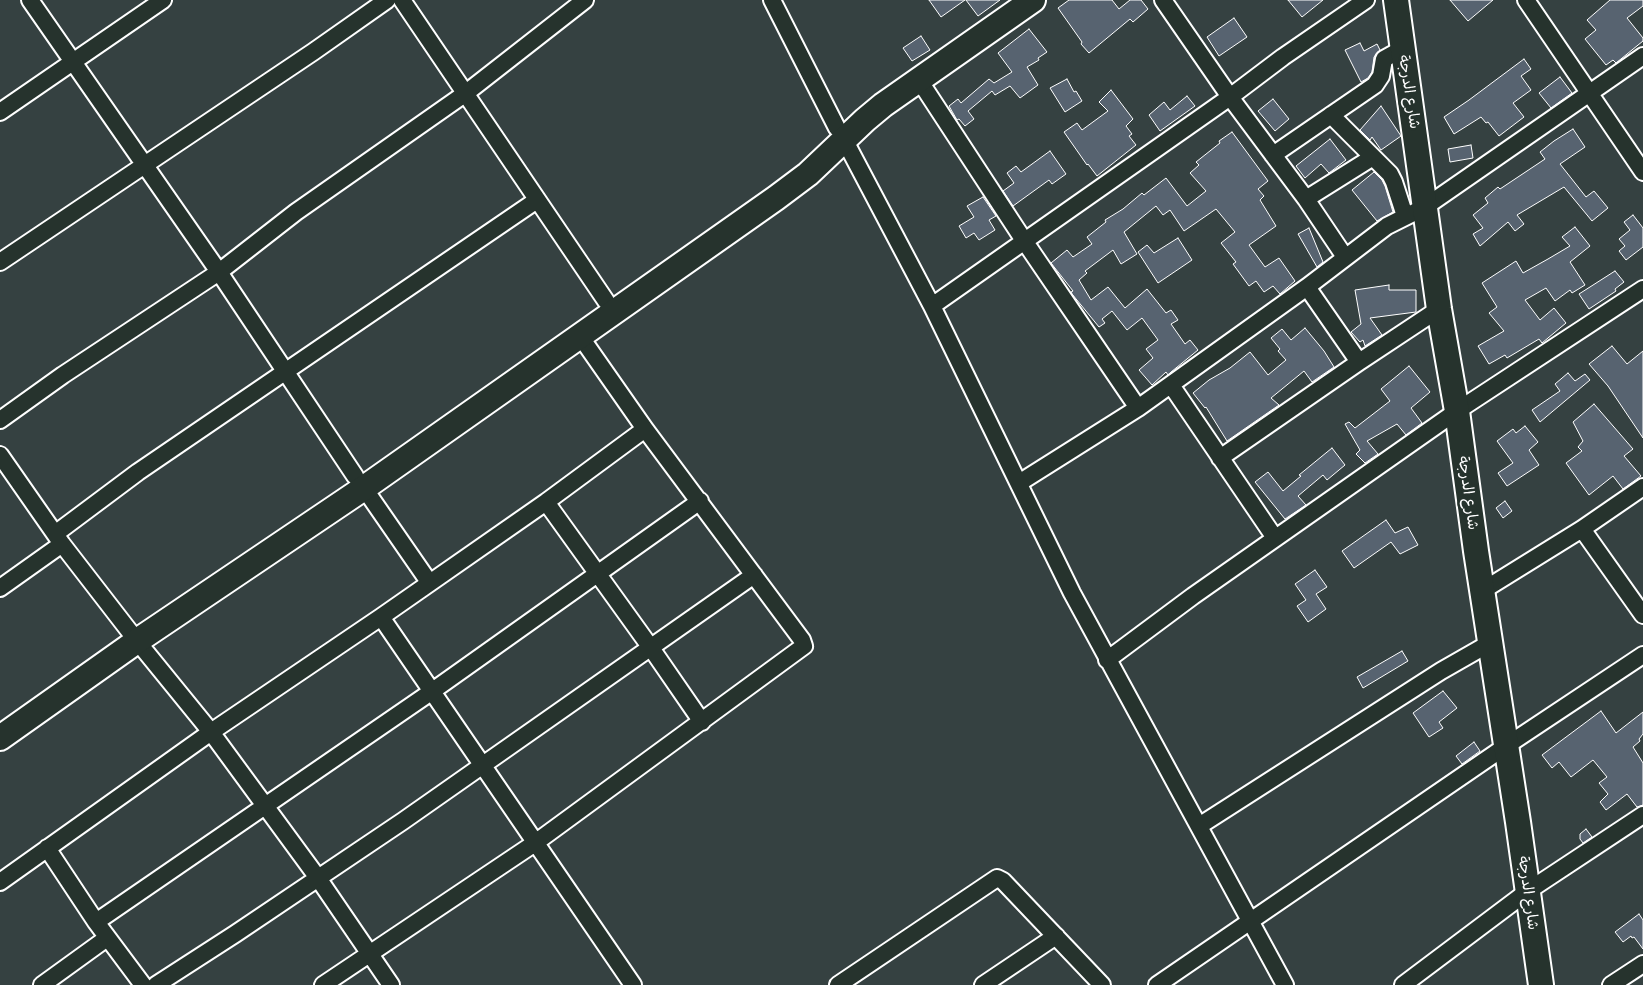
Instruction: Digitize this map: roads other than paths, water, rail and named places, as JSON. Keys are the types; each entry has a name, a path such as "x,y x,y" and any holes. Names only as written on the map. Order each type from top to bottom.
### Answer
{"street":[{"path":"30,0 219,272 429,582"},
{"path":"0,112 163,0"},
{"path":"0,262 387,0"},
{"path":"402,0 606,301"},
{"path":"0,420 63,375 219,272 296,212 466,93 584,0"},
{"path":"772,0 932,306 1072,593 1285,985"},
{"path":"0,723 580,336 776,198 808,174 877,93 1009,0"},
{"path":"360,482 606,301 800,162 1033,0"},
{"path":"1163,0 1345,257"},
{"path":"932,306 1366,0"},
{"name":"شارع الدرجة","path":"1396,0 1402,49 1415,211 1440,309 1541,985"},
{"path":"1526,0 1643,172"},
{"path":"1273,155 1375,85 1381,76 1384,59 1402,49"},
{"path":"1019,483 1138,408 1307,287 1387,226 1415,211 1643,56"},
{"path":"919,80 1025,242 1138,408"},
{"path":"1331,115 1390,174 1415,211"},
{"path":"1306,200 1373,157"},
{"path":"0,588 138,472 538,200"},
{"path":"1307,287 1359,362"},
{"path":"1107,660 1193,596 1456,412 1643,289"},
{"path":"1220,458 1359,362 1440,309"},
{"path":"323,985 535,842 804,646 802,640 645,429 580,336"},
{"path":"1171,385 1275,538"},
{"path":"0,882 211,732 546,502 645,429"},
{"path":"0,455 58,539 211,732 318,878 391,985"},
{"path":"1482,592 1582,529 1643,487"},
{"path":"96,922 431,692 700,501"},
{"path":"546,502 702,722"},
{"path":"1582,529 1643,615"},
{"path":"156,985 318,878 482,766 754,575"},
{"path":"381,617 633,985"},
{"path":"0,738 133,636"},
{"path":"1199,826 1441,670 1490,643"},
{"path":"1157,985 1506,746 1643,655"},
{"path":"1403,985 1528,891 1643,815"},
{"path":"47,848 107,938 143,985"},
{"path":"838,985 997,878 1102,985"},
{"path":"983,985 1056,936"},
{"path":"42,985 107,938"},
{"path":"1611,985 1643,964"}]}
